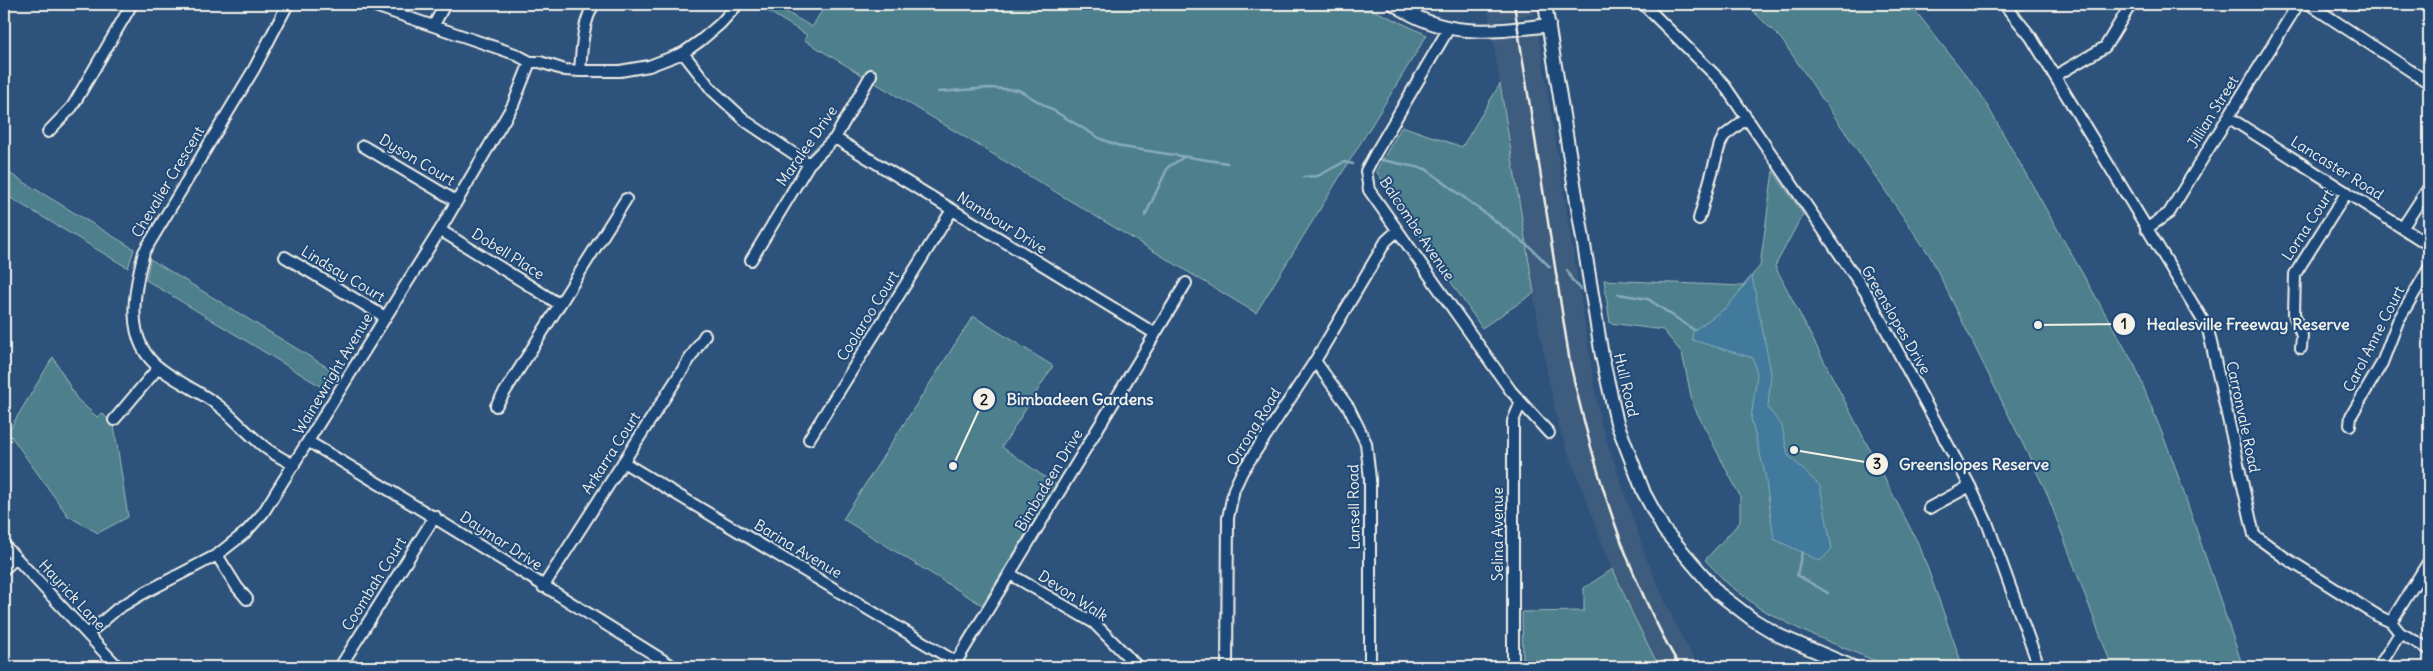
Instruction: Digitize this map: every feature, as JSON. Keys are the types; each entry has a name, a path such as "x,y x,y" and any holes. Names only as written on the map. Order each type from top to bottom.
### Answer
{"main road":[{"path":"1394,4 1420,18 1450,28 1485,32 1548,25"},
{"name":"Hull Road","path":"1545,4 1602,356 1617,423 1644,493 1664,530 1718,593 1752,619 1780,636 1847,666"}],"street":[{"path":"48,132 72,107 132,4"},
{"name":"Chevalier Crescent","path":"288,4 254,69 144,252 137,279 134,308 137,332 144,351 158,368 218,405 263,446 294,465"},
{"path":"369,4 515,54 530,62 540,62 565,70 580,71 620,71 649,66 682,53 713,30 738,4"},
{"path":"434,25 445,4"},
{"path":"580,71 582,39 594,4"},
{"name":"Greenslopes Drive","path":"1644,4 1722,82 1867,294 1970,486 1988,525 2039,667"},
{"name":"Carronvale Road","path":"2004,4 2031,38 2055,76 2208,329 2254,535 2292,562 2378,616 2391,622 2400,633 2429,649"},
{"path":"2055,76 2105,46 2131,4"},
{"name":"Jillian Street","path":"2146,229 2168,213 2298,4"},
{"path":"2308,4 2429,83"},
{"name":"Balcombe Avenue","path":"1450,28 1366,171 1370,190 1397,231 1521,402 1551,435"},
{"path":"682,53 712,90 747,122 809,164"},
{"name":"Wainewright Avenue","path":"88,634 117,609 218,555 246,532 263,513 310,442 440,230 513,105 530,62"},
{"name":"Maralee Drive","path":"751,260 809,164 835,138 871,75"},
{"name":"Lancaster Road","path":"2228,117 2429,244"},
{"path":"1699,219 1720,144 1724,136 1747,118"},
{"name":"Nambour Drive","path":"835,138 1154,333"},
{"name":"Dyson Court","path":"363,146 456,201"},
{"path":"2403,227 2429,187"},
{"name":"Lorna Court","path":"2301,348 2302,336 2294,308 2295,274 2347,192"},
{"path":"496,406 626,199"},
{"name":"Coolaroo Court","path":"809,439 952,210"},
{"name":"Dobell Place","path":"440,230 559,304"},
{"name":"Orrong Road","path":"1226,667 1228,518 1230,503 1242,472 1315,361 1386,241 1397,231"},
{"name":"Lindsay Court","path":"285,257 385,317"},
{"name":"Carol Anne Court","path":"2350,426 2351,416 2382,363 2398,321 2429,268"},
{"name":"Bimbadeen Drive","path":"955,664 1154,333 1186,284"},
{"name":"Arkarra Court","path":"543,587 705,335"},
{"name":"Lansell Road","path":"1315,361 1349,408 1366,443 1370,479 1370,667"},
{"path":"114,420 158,368"},
{"name":"Selina Avenue","path":"1513,667 1514,421 1521,402"},
{"name":"Daymar Drive","path":"310,442 435,516 543,587 674,667"},
{"name":"Barina Avenue","path":"623,462 955,664"},
{"path":"1929,508 1970,486"},
{"name":"Coombah Court","path":"340,667 435,516"},
{"name":"Hayrick Lane","path":"4,544 118,667"},
{"path":"218,555 237,587 247,599"},
{"path":"4,569 16,558"},
{"path":"2391,622 2429,561"},
{"name":"Devon Walk","path":"1010,574 1094,623 1138,667"},
{"path":"2379,667 2400,633"}],"shaded area":[{"path":"1487,4 1533,4 1535,14 1490,23"},
{"path":"1538,31 1600,420 1647,560 1678,630 1699,667 1659,667 1610,564 1558,425 1541,341 1493,39"},
{"path":"1752,276 1771,373 1768,408 1782,426 1788,455 1820,486 1832,549 1820,561 1774,539 1765,474 1751,419 1757,374 1753,358 1692,340 1693,331 1727,307"}],"green space":[{"path":"756,4 773,4 812,27 826,4 1361,4 1427,35 1256,313 804,40 807,35"},
{"path":"1746,4 1910,4 1980,93 2135,366 2172,458 2243,667 2112,667 2046,491 1930,256 1782,40"},
{"path":"2009,4 2030,4 2017,14"},
{"path":"1500,84 1534,293 1482,328 1376,171 1402,126 1462,147"},
{"path":"4,170 134,249 128,268 4,194"},
{"path":"1773,171 1803,214 1775,266 1920,547 1963,667 1890,667 1803,631 1759,608 1727,583 1705,560 1740,522 1740,496 1693,405 1682,353 1663,330 1610,323 1604,280 1743,286 1760,266"},
{"path":"150,259 335,372 325,389 146,280"},
{"path":"973,316 1053,366 1002,447 1056,485 982,605 843,519"},
{"path":"53,357 77,399 97,417 102,413 114,425 128,517 98,533 68,516 8,432"},
{"path":"1613,569 1659,667 1523,667 1522,612 1584,611 1584,588"}],"waterway":[{"path":"938,92 989,88 1019,90 1101,139 1122,147 1227,163"},
{"path":"1145,216 1168,167 1184,157"},
{"path":"1382,160 1426,169 1531,248 1550,267"},
{"path":"1303,177 1318,176 1344,162 1353,164"},
{"path":"1567,270 1572,280 1581,289"},
{"path":"1618,294 1648,299 1694,330"},
{"path":"1802,552 1797,575 1828,593"}],"railway":[{"path":"1514,4 1570,363 1579,403 1613,520 1627,557 1660,631 1680,667"}],"place":[{"name":"Healesville Freeway Reserve","path":"2038,325"},
{"name":"Greenslopes Reserve","path":"1794,450"},
{"name":"Bimbadeen Gardens","path":"953,466"}]}
